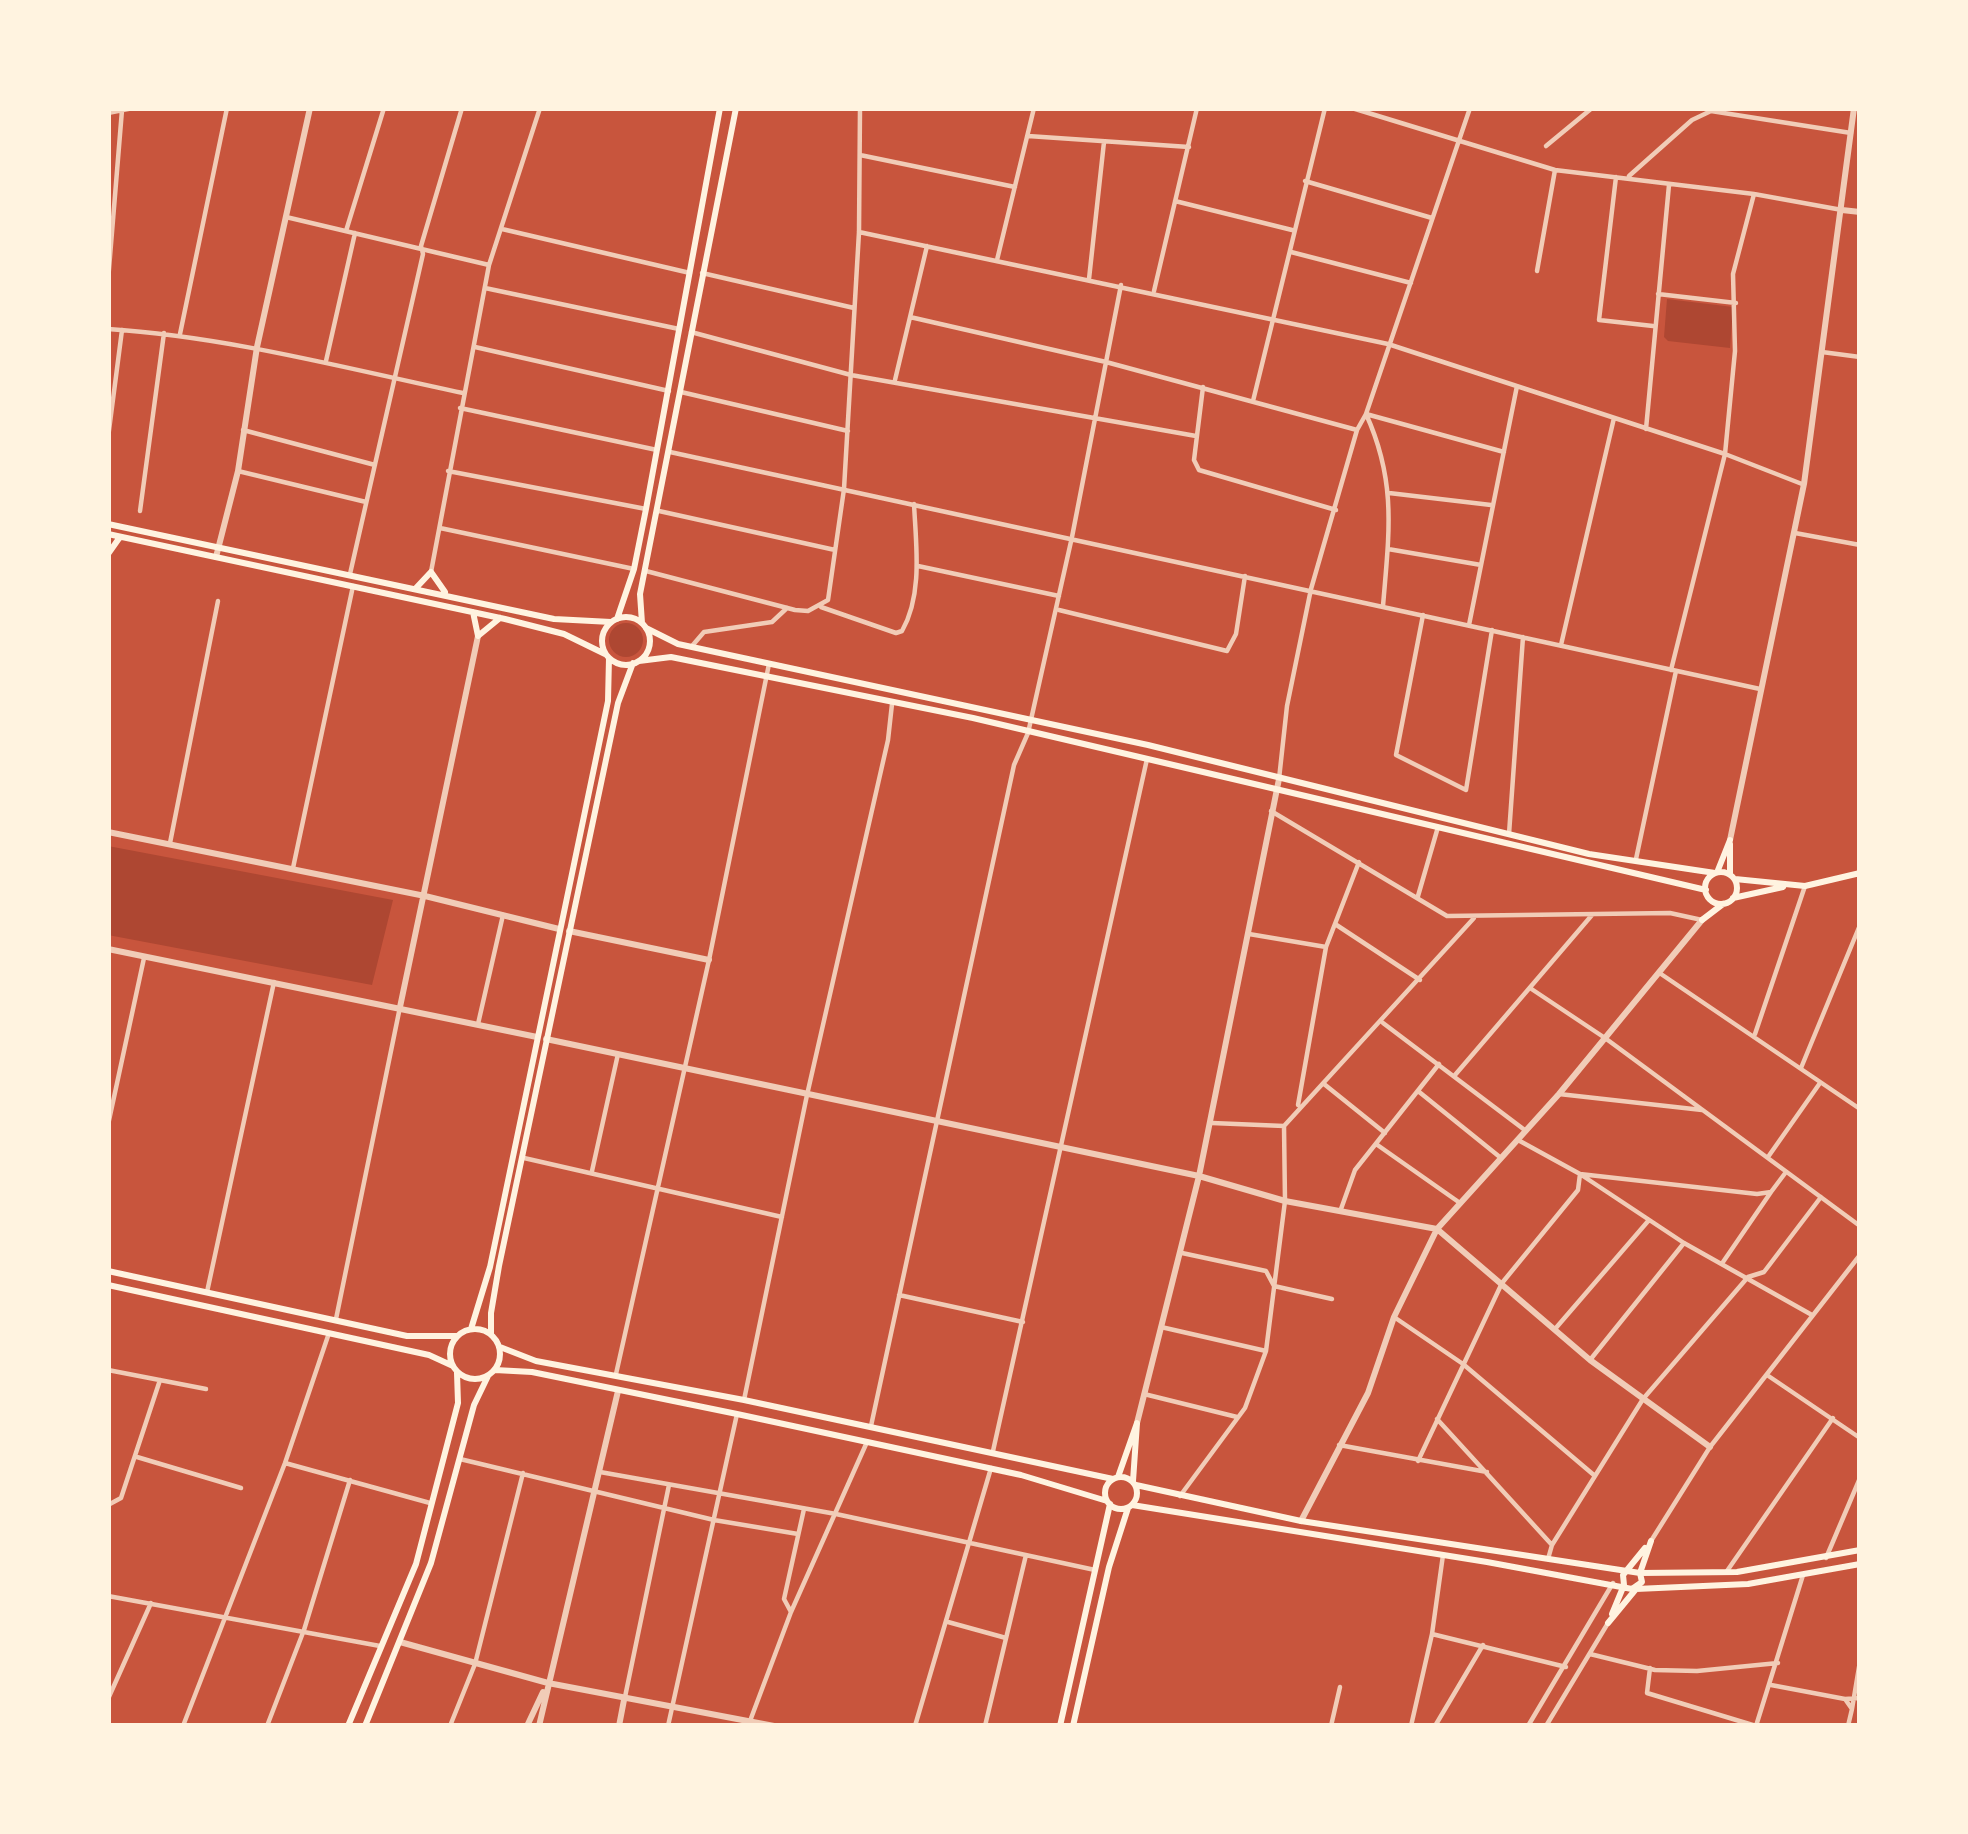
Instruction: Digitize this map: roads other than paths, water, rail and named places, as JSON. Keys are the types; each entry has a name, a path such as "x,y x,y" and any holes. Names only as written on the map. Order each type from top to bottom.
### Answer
{"main road":[{"path":"491,1334 559,929 608,700 602,640 634,568 720,108"},
{"path":"472,1329 618,703 636,662 649,646 640,594 736,108"},
{"path":"108,524 554,619 630,617 692,647 1031,719 1509,836 1635,862 1787,886 1860,875"},
{"path":"108,534 564,634 620,664 671,657 1028,733 1438,826 1707,893 1723,903"},
{"path":"108,554 120,537"},
{"path":"415,589 431,572 447,596"},
{"path":"473,612 478,636 500,618"},
{"path":"1702,920 1707,880 1716,873 1730,840"},
{"path":"1730,840 1737,891 1733,898"},
{"path":"1702,920 1733,898 1787,886"},
{"path":"108,1270 407,1336 458,1336 472,1329 491,1334 500,1346 536,1360 872,1426 1301,1521 1640,1573 1727,1572 1860,1550"},
{"path":"108,1285 429,1355 472,1379 491,1373 532,1372 991,1468 1108,1503 1636,1589 1748,1584 1860,1564"},
{"path":"348,1726 416,1564 433,1504 458,1403 450,1353 458,1336"},
{"path":"365,1726 431,1563 474,1405 500,1346"},
{"path":"737,1414 744,1400"},
{"path":"1060,1726 1108,1503 1106,1486 1115,1478 1137,1423"},
{"path":"1073,1726 1109,1567 1137,1496 1137,1423"},
{"path":"867,1442 872,1426"},
{"path":"1608,1623 1623,1579 1651,1541"},
{"path":"1608,1623 1642,1582 1640,1573 1651,1541"}],"street":[{"path":"108,113 132,108"},
{"path":"180,334 227,108"},
{"path":"216,557 238,471 257,347 310,108"},
{"path":"346,231 384,108"},
{"path":"350,574 421,246 462,108"},
{"path":"431,572 489,265 540,108"},
{"path":"646,571 787,608 808,611 828,600 848,431 859,232 860,108"},
{"path":"997,260 1034,108"},
{"path":"1154,292 1197,108"},
{"path":"1253,401 1325,108"},
{"path":"1352,108 1555,170 1860,212"},
{"path":"1137,1423 1199,1175 1279,790 1287,706 1311,590 1357,430 1470,108"},
{"path":"1546,146 1592,108"},
{"path":"1730,840 1804,484 1854,108"},
{"path":"108,280 122,110"},
{"path":"1628,177 1710,110 1851,133"},
{"path":"1028,136 1189,147"},
{"path":"1089,279 1104,142"},
{"path":"860,155 1015,187"},
{"path":"1537,271 1555,170"},
{"path":"1616,177 1600,320 1653,326"},
{"path":"1305,181 1434,218"},
{"path":"1646,429 1669,185"},
{"path":"1635,862 1725,454 1736,303 1733,274 1754,194"},
{"path":"1175,201 1294,230"},
{"path":"286,218 489,265"},
{"path":"500,229 690,273"},
{"path":"859,232 1388,344 1804,484"},
{"path":"326,361 355,233"},
{"path":"894,383 927,246"},
{"path":"1291,252 1411,283"},
{"path":"702,273 854,308"},
{"path":"872,1426 1014,765 1028,733 1072,537 1121,285"},
{"path":"484,287 679,329"},
{"path":"1657,294 1736,303"},
{"path":"910,317 1106,362 1357,430"},
{"path":"108,328 257,347 463,393"},
{"path":"108,438 122,330"},
{"path":"691,332 851,375 1196,436"},
{"path":"140,511 164,333"},
{"path":"472,347 669,391"},
{"path":"1822,352 1860,357"},
{"path":"1469,625 1517,386"},
{"path":"1203,387 1194,460 1199,470 1336,510"},
{"path":"681,392 848,431"},
{"path":"460,408 657,450"},
{"path":"1366,414 1504,452"},
{"path":"1366,414 1384,452 1389,493 1383,605"},
{"path":"1561,645 1614,418"},
{"path":"243,430 375,465"},
{"path":"670,452 1760,689"},
{"path":"448,470 646,509"},
{"path":"238,471 367,502"},
{"path":"1389,493 1493,505"},
{"path":"821,607 896,633 902,631 912,608 917,565 914,504"},
{"path":"658,511 835,550"},
{"path":"439,528 634,568"},
{"path":"1794,532 1860,545"},
{"path":"1388,549 1481,565"},
{"path":"917,565 1059,596"},
{"path":"1056,609 1227,651 1236,634 1245,576"},
{"path":"293,870 352,586"},
{"path":"169,845 218,601"},
{"path":"692,647 704,632 772,622 787,608"},
{"path":"1423,614 1396,755 1466,790 1492,630"},
{"path":"336,1319 478,636"},
{"path":"1509,836 1523,637"},
{"path":"615,1377 686,1068 769,664"},
{"path":"744,1400 892,704"},
{"path":"993,1452 1147,759"},
{"path":"1271,811 1447,916 1670,913 1702,920 1559,1094 1437,1229 1394,1317 1368,1393 1301,1521"},
{"path":"1417,898 1438,826"},
{"path":"108,832 424,896 559,929"},
{"path":"1298,1107 1326,947 1359,862"},
{"path":"1754,1036 1805,886"},
{"path":"478,1024 503,915"},
{"path":"1455,1075 1592,915"},
{"path":"1180,1496 1245,1408 1266,1351 1285,1202 1284,1126 1383,1023 1474,918"},
{"path":"1335,924 1420,980"},
{"path":"1801,1068 1860,925"},
{"path":"568,931 709,960"},
{"path":"1246,933 1326,947"},
{"path":"108,949 1199,1175 1285,1202 1437,1229 1590,1360 1710,1447"},
{"path":"108,1125 144,958"},
{"path":"1660,974 1860,1109"},
{"path":"207,1292 274,982"},
{"path":"1530,988 1860,1226"},
{"path":"1383,1023 1526,1131"},
{"path":"591,1174 618,1054"},
{"path":"1340,1209 1355,1170 1438,1064"},
{"path":"1322,1083 1385,1133"},
{"path":"1768,1158 1820,1083"},
{"path":"1418,1091 1501,1158"},
{"path":"1559,1094 1702,1110"},
{"path":"1209,1123 1284,1126"},
{"path":"1517,1139 1811,1315"},
{"path":"1376,1144 1460,1203"},
{"path":"522,1158 782,1217"},
{"path":"1722,1263 1786,1172"},
{"path":"1580,1174 1771,1192"},
{"path":"1418,1461 1502,1283 1578,1190 1580,1174"},
{"path":"1548,1559 1552,1545 1643,1399 1748,1277 1764,1272 1820,1198"},
{"path":"1555,1329 1649,1220"},
{"path":"1590,1360 1684,1243"},
{"path":"1180,1253 1266,1271 1274,1286 1333,1299"},
{"path":"1651,1541 1710,1447 1860,1255"},
{"path":"898,1295 1023,1322"},
{"path":"1394,1317 1463,1364 1595,1476"},
{"path":"1161,1327 1266,1351"},
{"path":"182,1726 228,1616 329,1333"},
{"path":"108,1370 206,1389"},
{"path":"1767,1375 1860,1438"},
{"path":"108,1505 121,1498 160,1380"},
{"path":"539,1726 618,1391"},
{"path":"1144,1394 1237,1417"},
{"path":"668,1726 737,1414"},
{"path":"1727,1572 1833,1418"},
{"path":"1437,1419 1552,1545"},
{"path":"745,1723 867,1442"},
{"path":"1340,1445 1487,1472"},
{"path":"137,1456 241,1488"},
{"path":"460,1459 714,1520 798,1534"},
{"path":"285,1463 433,1504"},
{"path":"915,1726 991,1468"},
{"path":"599,1472 836,1514 1095,1570"},
{"path":"450,1726 475,1664 523,1473"},
{"path":"1826,1558 1860,1478"},
{"path":"267,1726 304,1630 350,1480"},
{"path":"619,1726 669,1485"},
{"path":"791,1612 784,1599 804,1509"},
{"path":"985,1726 1026,1555"},
{"path":"1411,1726 1432,1634 1443,1555"},
{"path":"1650,1669 1647,1693 1756,1726 1803,1575"},
{"path":"1528,1726 1613,1583"},
{"path":"108,1596 382,1647"},
{"path":"108,1699 151,1603"},
{"path":"947,1621 1006,1638"},
{"path":"1546,1726 1608,1623"},
{"path":"1432,1634 1566,1667"},
{"path":"400,1642 548,1683 774,1726"},
{"path":"1435,1726 1483,1646"},
{"path":"1590,1654 1650,1669 1697,1671 1778,1663"},
{"path":"1848,1726 1860,1660"},
{"path":"527,1726 548,1683"},
{"path":"1769,1685 1853,1698"},
{"path":"1331,1726 1340,1688"},
{"path":"1851,1712 1860,1716"}]}
